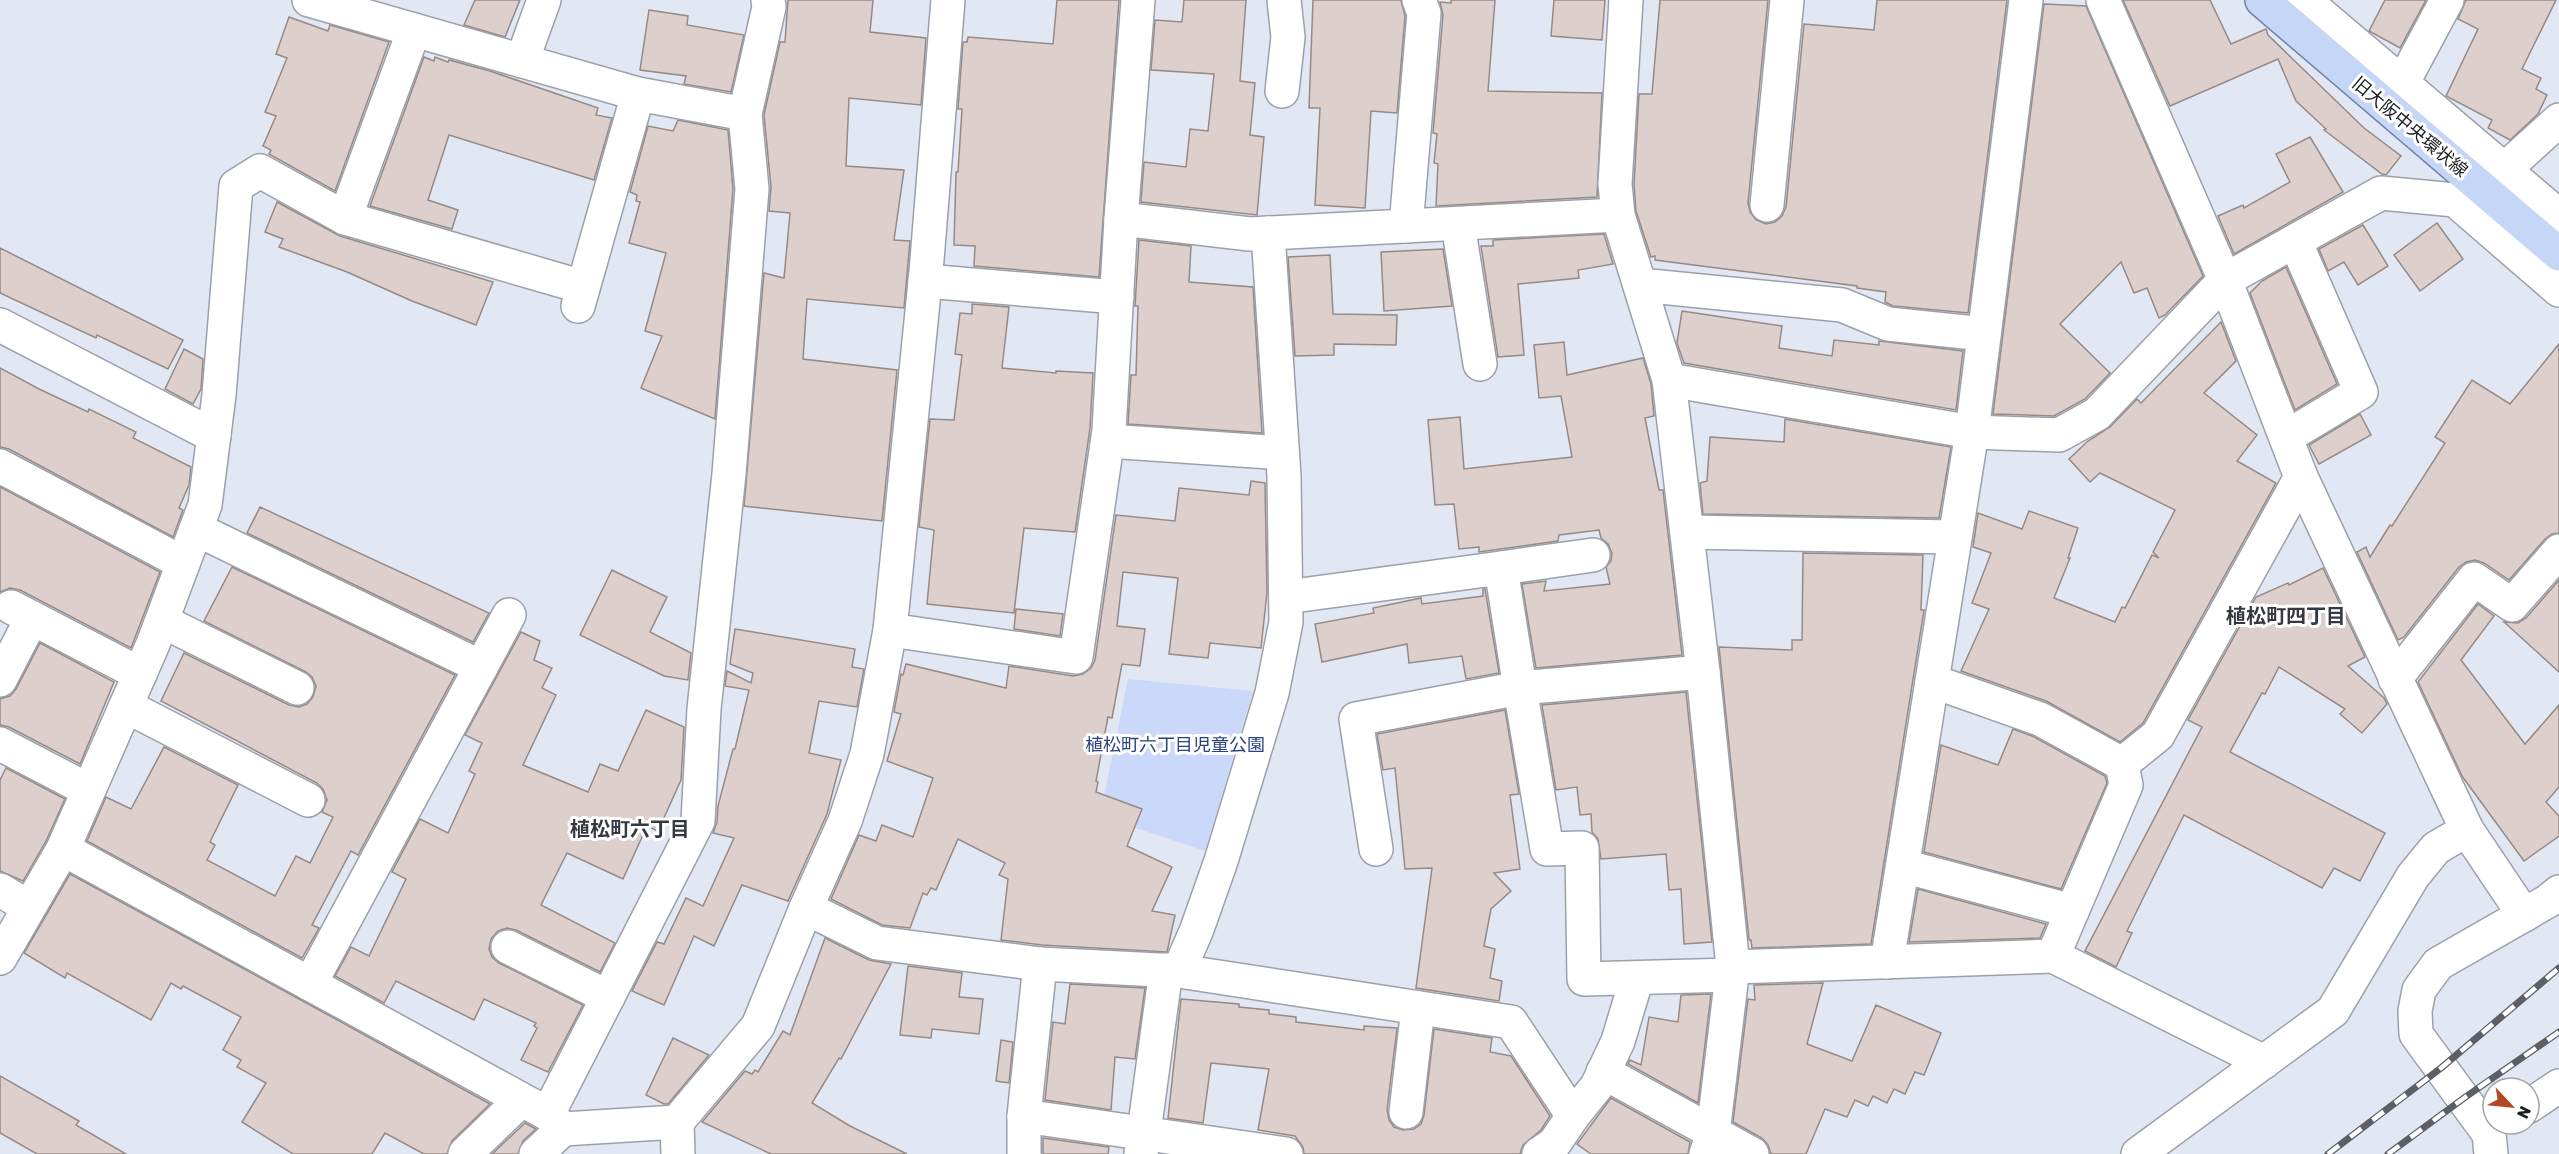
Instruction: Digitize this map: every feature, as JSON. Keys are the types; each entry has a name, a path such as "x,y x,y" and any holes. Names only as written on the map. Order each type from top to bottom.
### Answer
{"main road":[{"name":"旧大阪中央環状線","path":"2262,0 2559,254"}],"street":[{"path":"309,0 638,94 745,114"},
{"path":"522,61 544,0"},
{"path":"536,1154 544,1114 698,821 704,709 729,474 752,189 745,114 769,7 768,0"},
{"path":"63,849 544,1114 678,1138 758,1026 806,908 845,821 867,754 890,630 925,280 948,0"},
{"path":"890,630 1076,657 1108,441 1121,219 1138,0"},
{"path":"1282,91 1288,37 1284,0"},
{"path":"1406,226 1424,13 1419,0"},
{"path":"1626,0 1615,184 1618,215 1669,380 1703,672 1732,971 1710,1143"},
{"path":"1767,205 1787,0"},
{"path":"1887,962 1972,432 2026,0"},
{"path":"2103,0 2225,280 2301,477 2467,830 2524,915"},
{"path":"2304,0 2559,216"},
{"path":"2402,84 2447,0"},
{"path":"345,218 414,30"},
{"path":"0,957 63,849 162,621 204,505 214,436 236,186 260,171 345,218 580,297 638,94"},
{"path":"2504,170 2559,120"},
{"path":"1669,380 1972,432 2059,435 2097,414 2225,280 2381,193 2455,200 2559,290"},
{"path":"1121,219 1250,234 1618,215"},
{"path":"1458,224 1480,364"},
{"path":"1143,1143 1172,971 1197,929 1221,861 1272,693 1286,622 1282,453 1268,233"},
{"path":"2286,437 2361,392 2295,241"},
{"path":"925,280 1117,297"},
{"path":"1640,285 1842,306 1888,324 1984,334"},
{"path":"0,325 214,436"},
{"path":"1108,441 1282,453"},
{"path":"0,466 183,563"},
{"path":"2122,764 2158,735 2301,477"},
{"path":"196,529 481,667"},
{"path":"1687,532 1955,537"},
{"path":"2395,679 2474,579 2512,605 2559,551"},
{"path":"1286,597 1593,555"},
{"path":"1501,568 1547,849 1582,848 1584,979 1637,978 1887,962 2053,956 2264,1062"},
{"path":"0,680 22,613 140,674"},
{"path":"310,984 509,615"},
{"path":"162,621 297,688"},
{"path":"1376,849 1356,719 1520,688 1703,672"},
{"path":"1932,681 2040,719 2122,764"},
{"path":"126,706 309,800"},
{"path":"0,744 88,790"},
{"path":"2053,956 2126,785 2122,764"},
{"path":"2138,1154 2333,1011 2413,876 2436,848 2467,830"},
{"path":"1903,866 2072,911"},
{"path":"0,890 29,907"},
{"path":"2494,1137 2416,1034 2415,1011 2420,990 2438,964 2524,915 2559,892"},
{"path":"806,908 877,943 1040,964 1172,971 1511,1022 1573,1116"},
{"path":"508,948 608,996"},
{"path":"1024,1154 1024,1116 1040,964"},
{"path":"1551,1151 1573,1116 1597,1086 1604,1072 1617,1041 1637,978"},
{"path":"1406,1112 1418,1008"},
{"path":"1604,1072 1710,1143 1752,1154"},
{"path":"2541,1098 2559,1086"},
{"path":"465,1154 544,1114"},
{"path":"1024,1116 1143,1143 1286,1154"}],"green space":[{"name":"植松町六丁目児童公園","path":"1128,679 1253,691 1205,851 1100,816"}],"building":[{"path":"475,0 520,0 505,37 464,25"},
{"path":"788,0 873,0 870,32 926,38 921,105 849,98 846,166 904,170 894,240 910,241 904,308 807,299 803,359 897,370 882,521 744,506 764,273 784,278 790,213 769,211 771,187 764,115 780,42 785,42"},
{"path":"1057,0 1119,0 1099,277 974,266 975,246 954,245 956,172 958,172 962,109 958,109 963,42 967,42 968,37 1053,44"},
{"path":"1184,0 1246,0 1240,81 1255,83 1250,135 1264,137 1257,215 1141,202 1144,162 1186,167 1190,129 1208,131 1214,74 1151,70 1155,20 1182,22"},
{"path":"1313,0 1401,0 1405,16 1397,113 1371,111 1365,208 1315,205 1320,108 1309,108"},
{"path":"1451,0 1495,0 1488,91 1602,93 1597,197 1436,206 1438,164 1434,163 1437,134 1433,133 1443,15 1440,2 1451,3"},
{"path":"1554,0 1605,0 1602,40 1551,36"},
{"path":"1660,0 1768,0 1748,203 1750,212 1756,220 1766,224 1775,222 1782,216 1786,207 1804,24 1874,30 1877,0 2007,0 1968,313 1893,306 1885,302 1886,292 1857,288 1857,286 1655,260 1655,256 1651,257 1636,211 1634,184 1639,94 1652,94"},
{"path":"2123,0 2210,0 2231,44 2266,29 2268,35 2364,128 2401,156 2386,175 2382,174 2324,130 2326,129 2296,101 2278,59 2170,106"},
{"path":"2385,0 2426,0 2400,48 2369,31"},
{"path":"2466,0 2556,0 2522,69 2541,78 2536,89 2547,95 2538,114 2510,140 2488,128 2492,120 2446,96 2478,29 2458,19"},
{"path":"2044,4 2086,6 2203,276 2165,315 2159,318 2147,288 2134,293 2121,262 2060,324 2110,373 2085,399 2054,416 1993,414"},
{"path":"649,10 688,16 687,25 744,35 731,92 684,84 686,76 640,70"},
{"path":"289,17 328,31 330,25 389,42 335,191 269,154 271,150 263,146 276,116 265,112 287,58 276,54"},
{"path":"424,57 434,61 435,57 490,71 598,108 596,115 612,118 594,180 449,135 428,200 458,210 452,229 370,206"},
{"path":"678,120 728,130 733,189 715,419 641,388 662,336 645,331 666,253 629,243 640,202 636,201 637,195 630,192 648,126 673,131"},
{"path":"2310,137 2343,192 2234,254 2218,216 2243,205 2244,208 2290,182 2276,154"},
{"path":"277,202 340,236 493,282 476,325 279,247 283,239 265,232"},
{"path":"2437,223 2463,259 2420,291 2394,255"},
{"path":"2363,225 2388,266 2358,285 2344,262 2328,271 2319,249"},
{"path":"1604,234 1613,264 1578,270 1579,278 1518,284 1524,355 1498,357 1481,246 1493,246 1493,240"},
{"path":"1139,240 1191,246 1189,282 1253,287 1262,433 1128,424 1131,375 1136,375 1138,306 1135,306"},
{"path":"0,248 183,340 168,369 0,293"},
{"path":"1443,249 1452,306 1384,311 1381,252"},
{"path":"1330,255 1333,314 1397,315 1396,345 1334,344 1334,355 1295,356 1288,257"},
{"path":"2286,267 2337,384 2295,410 2250,293 2262,281"},
{"path":"972,304 1009,307 1002,368 1056,373 1056,371 1093,373 1090,428 1075,532 1024,528 1014,613 927,604 934,530 919,527 930,419 954,420 962,355 955,354 960,313 972,314"},
{"path":"1682,311 1782,326 1779,348 1832,356 1834,340 1879,345 1879,341 1963,351 1956,410 1684,363 1677,343"},
{"path":"2221,322 2236,361 2204,393 2257,435 2237,461 2276,483 2143,723 2120,742 2046,701 1961,671 1989,609 1972,603 1991,553 1973,547 1978,513 2022,529 2029,511 2078,528 2068,558 2070,558 2054,598 2115,622 2122,607 2125,608 2152,555 2159,558 2153,552 2175,510 2100,473 2090,482 2069,459 2088,441 2110,427 2137,399 2141,403"},
{"path":"1564,342 1567,375 1643,358 1651,384 1654,416 1645,418 1659,490 1663,490 1682,655 1536,668 1522,584 1546,581 1544,591 1610,584 1606,567 1611,561 1612,553 1608,544 1601,538 1599,530 1559,535 1558,541 1479,552 1479,547 1459,549 1454,504 1435,505 1428,420 1460,417 1464,469 1572,457 1561,396 1539,398 1534,345"},
{"path":"2559,344 2559,533 2552,534 2545,539 2509,580 2484,563 2475,560 2466,562 2459,567 2404,637 2398,640 2357,552 2366,547 2370,557 2390,525 2392,526 2445,443 2435,437 2472,380 2510,404"},
{"path":"184,349 203,359 201,389 193,404 165,389"},
{"path":"0,368 39,389 88,412 89,409 136,432 133,438 191,467 189,485 179,508 183,510 173,537 9,449 0,447"},
{"path":"2360,414 2371,435 2319,464 2309,445"},
{"path":"1785,419 1951,447 1939,518 1703,514 1700,483 1707,481 1710,437 1784,442"},
{"path":"1251,481 1265,483 1267,592 1261,648 1210,643 1208,658 1169,654 1178,578 1123,572 1117,626 1145,629 1140,666 1122,664 1112,718 1108,717 1096,792 1142,809 1127,846 1172,867 1152,911 1175,915 1167,952 1042,945 1001,940 1008,879 999,875 1005,863 958,839 936,890 931,888 927,895 923,893 910,928 882,925 831,899 859,835 876,841 882,825 913,837 933,778 887,761 901,714 894,712 901,674 903,675 906,664 1006,688 1009,666 1073,676 1083,674 1091,668 1095,660 1116,515 1175,521 1179,488 1249,495"},
{"path":"0,487 160,572 131,648 20,590 10,588 0,592"},
{"path":"260,507 489,613 473,642 247,533"},
{"path":"1803,553 1923,555 1921,610 1924,610 1871,944 1752,948 1751,940 1749,940 1719,647 1792,650 1792,640 1802,640"},
{"path":"232,567 455,675 358,855 351,851 312,925 319,928 302,958 87,841 106,797 131,809 164,747 238,785 210,842 215,845 207,860 275,896 296,856 310,863 333,817 322,812 327,800 323,789 317,783 161,701 184,653 289,705 299,707 307,704 313,697 316,686 312,677 306,672 204,621"},
{"path":"2323,568 2365,657 2348,666 2384,698 2387,704 2362,733 2340,714 2345,709 2279,667 2230,752 2385,833 2360,881 2334,868 2322,888 2184,815 2127,931 2132,933 2116,967 2085,951 2202,727 2188,720 2256,597 2288,583 2289,585"},
{"path":"612,570 667,597 650,632 691,653 688,680 664,676 580,635"},
{"path":"2559,580 2559,672 2504,622 2518,623 2526,618"},
{"path":"1483,589 1485,589 1499,673 1466,679 1462,656 1409,663 1407,644 1322,662 1315,624 1374,613 1373,608 1421,598 1422,604 1483,596"},
{"path":"2478,604 2494,616 2461,660 2525,744 2559,705 2559,787 2546,802 2559,816 2559,836 2524,861 2462,776 2418,682"},
{"path":"1016,609 1063,614 1060,636 1014,629"},
{"path":"735,629 855,649 852,667 864,669 857,707 819,701 809,753 841,760 827,814 788,901 742,885 714,946 694,936 664,1005 632,991 657,942 664,944 686,898 703,906 734,838 713,833 749,690 725,686 727,671 751,683 753,673 730,664"},
{"path":"521,632 540,641 534,660 552,668 542,688 556,695 523,765 588,792 600,764 618,771 646,710 684,727 681,780 658,831 647,826 623,879 567,853 541,905 615,943 600,972 516,930 507,928 498,931 491,939 489,949 492,957 499,963 583,1005 548,1072 521,1060 537,1028 534,1026 536,1023 484,999 474,1020 396,981 384,1003 335,976 351,947 369,956 406,879 392,872 420,819 448,833 475,774 469,771 482,743 465,735"},
{"path":"40,643 114,682 80,764 9,727 0,725 0,699 10,696 16,689"},
{"path":"1686,692 1712,942 1684,944 1681,889 1669,890 1666,854 1601,859 1598,839 1592,832 1591,814 1580,815 1577,787 1556,790 1542,705"},
{"path":"1505,710 1519,794 1510,795 1520,869 1494,873 1511,891 1491,909 1484,946 1495,949 1490,978 1502,981 1499,1001 1416,988 1432,868 1405,869 1395,768 1383,770 1377,734"},
{"path":"2013,729 2032,736 2105,776 2107,783 2061,889 1924,852 1941,745 1998,765"},
{"path":"6,768 65,799 46,841 23,881 0,871 0,780"},
{"path":"70,874 490,1104 452,1141 447,1154 424,1154 385,1133 372,1154 293,1154 242,1122 266,1083 237,1067 241,1060 223,1050 241,1017 183,986 181,989 171,983 151,1020 67,973 65,978 24,953"},
{"path":"1918,889 2046,924 2040,938 1909,942"},
{"path":"825,938 869,960 891,964 841,1059 839,1058 812,1103 850,1126 907,1154 771,1154 702,1122 745,1071 752,1074 755,1070 758,1072 783,1031 790,1035"},
{"path":"908,966 962,973 959,997 983,999 979,1034 932,1029 931,1038 900,1035"},
{"path":"1823,983 1807,1044 1852,1061 1876,1005 1941,1033 1924,1075 1915,1072 1905,1094 1894,1089 1887,1103 1873,1096 1868,1106 1855,1100 1847,1117 1825,1109 1806,1154 1771,1154 1762,1138 1733,1122 1748,999 1755,1000 1754,985"},
{"path":"1070,984 1145,988 1135,1059 1115,1057 1111,1110 1045,1100 1053,1022 1065,1024"},
{"path":"1711,994 1698,1103 1628,1064 1630,1060 1641,1065 1649,1017 1678,1022 1681,995"},
{"path":"1181,999 1239,1004 1239,1007 1269,1010 1269,1014 1296,1017 1296,1022 1364,1030 1364,1026 1397,1028 1387,1110 1389,1120 1394,1127 1403,1130 1414,1129 1421,1124 1424,1115 1434,1029 1492,1038 1490,1052 1511,1056 1550,1116 1541,1130 1523,1145 1520,1154 1304,1154 1303,1147 1295,1136 1258,1130 1269,1069 1211,1063 1203,1123 1168,1118"},
{"path":"673,1038 709,1055 668,1104 664,1104 646,1095"},
{"path":"1001,1040 1013,1042 1009,1083 996,1081"},
{"path":"0,1076 79,1121 76,1125 126,1154 37,1154 0,1133"},
{"path":"1611,1098 1690,1142 1688,1154 1591,1154 1577,1144"},
{"path":"525,1123 536,1129 523,1141 518,1154 492,1154"},
{"path":"1043,1138 1109,1147 1108,1154 1043,1154"}],"railway":[{"path":"2328,1154 2441,1068 2559,968"},
{"path":"2388,1154 2559,1032"}],"district":[{"name":"植松町四丁目","path":"2286,616"},
{"name":"植松町六丁目","path":"630,829"}]}
